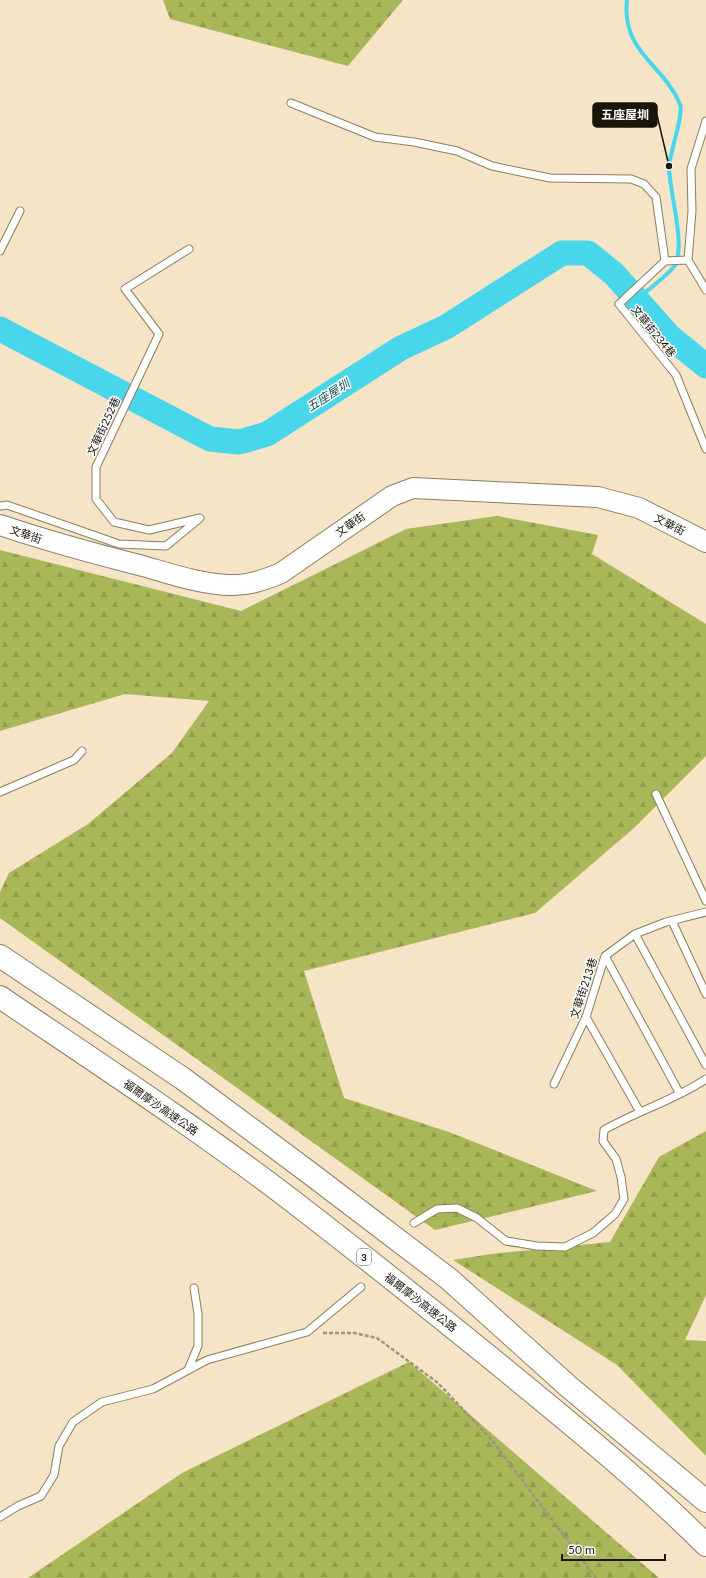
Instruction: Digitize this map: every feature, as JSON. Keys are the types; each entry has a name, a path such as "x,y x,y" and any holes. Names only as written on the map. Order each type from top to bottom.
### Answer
{"highway":[{"path":"0,956 182,1078 443,1274 569,1387 706,1501"},
{"name":"福爾摩沙高速公路","path":"0,997 162,1107 294,1202 430,1308 553,1410 676,1516 706,1545"}],"street":[{"name":"文華街","path":"0,524 46,540 193,580 229,585 242,585 266,580 281,573 387,499 413,488 598,497 639,508 704,539"}],"lane":[{"path":"290,103 375,137 414,142 457,151 492,166 550,178 631,179 644,184 656,197 665,261 686,260"},
{"path":"706,120 690,169 692,211 686,260 706,290"},
{"path":"0,251 20,211"},
{"name":"文華街252巷","path":"0,506 7,505 119,544 166,546 200,518 149,530 114,522 96,499 96,467 159,334 125,290 189,249"},
{"name":"文華街234巷","path":"665,261 618,304 676,375 706,449"},
{"path":"0,792 74,760 82,751"},
{"path":"656,794 706,901"},
{"name":"文華街213巷","path":"554,1084 586,1017 605,956 635,934 672,921 706,912"},
{"path":"672,921 706,994"},
{"path":"635,934 706,1065"},
{"path":"605,956 680,1094"},
{"path":"586,1017 640,1112"},
{"path":"414,1223 437,1208 457,1208 477,1218 506,1241 537,1246 565,1247 593,1233 614,1214 624,1199 621,1176 616,1159 603,1141 604,1130 680,1094 706,1079"},
{"path":"0,1517 18,1506 41,1496 54,1475 59,1446 73,1422 102,1402 153,1389 206,1360 307,1332 361,1287"},
{"path":"188,1370 198,1346 198,1314 194,1288"}],"path":[{"path":"307,1332 354,1333 377,1338 438,1383 491,1439 596,1578"}],"green space":[{"path":"163,0 403,0 348,66 170,19"},
{"path":"497,516 598,535 592,554 706,624 706,756 634,828 535,913 304,971 344,1098 449,1132 597,1191 435,1230 0,918 0,892 9,873 88,824 172,753 209,701 125,694 0,731 0,550 241,611 406,529"},
{"path":"706,1131 706,1295 685,1340 706,1341 706,1456 617,1365 453,1260 491,1254 610,1242 659,1157"},
{"path":"409,1362 659,1578 28,1578 182,1473"}],"waterway":[{"name":"五座屋圳","path":"627,0 627,18 630,33 645,57 673,90 681,109 679,125 669,166 678,231 678,255 673,268 637,299"},
{"name":"五座屋圳","path":"0,329 210,439 239,442 267,434 401,348 446,327 562,253 588,253 614,274 670,337 706,366"}],"place":[{"name":"五座屋圳","path":"669,166"}]}
